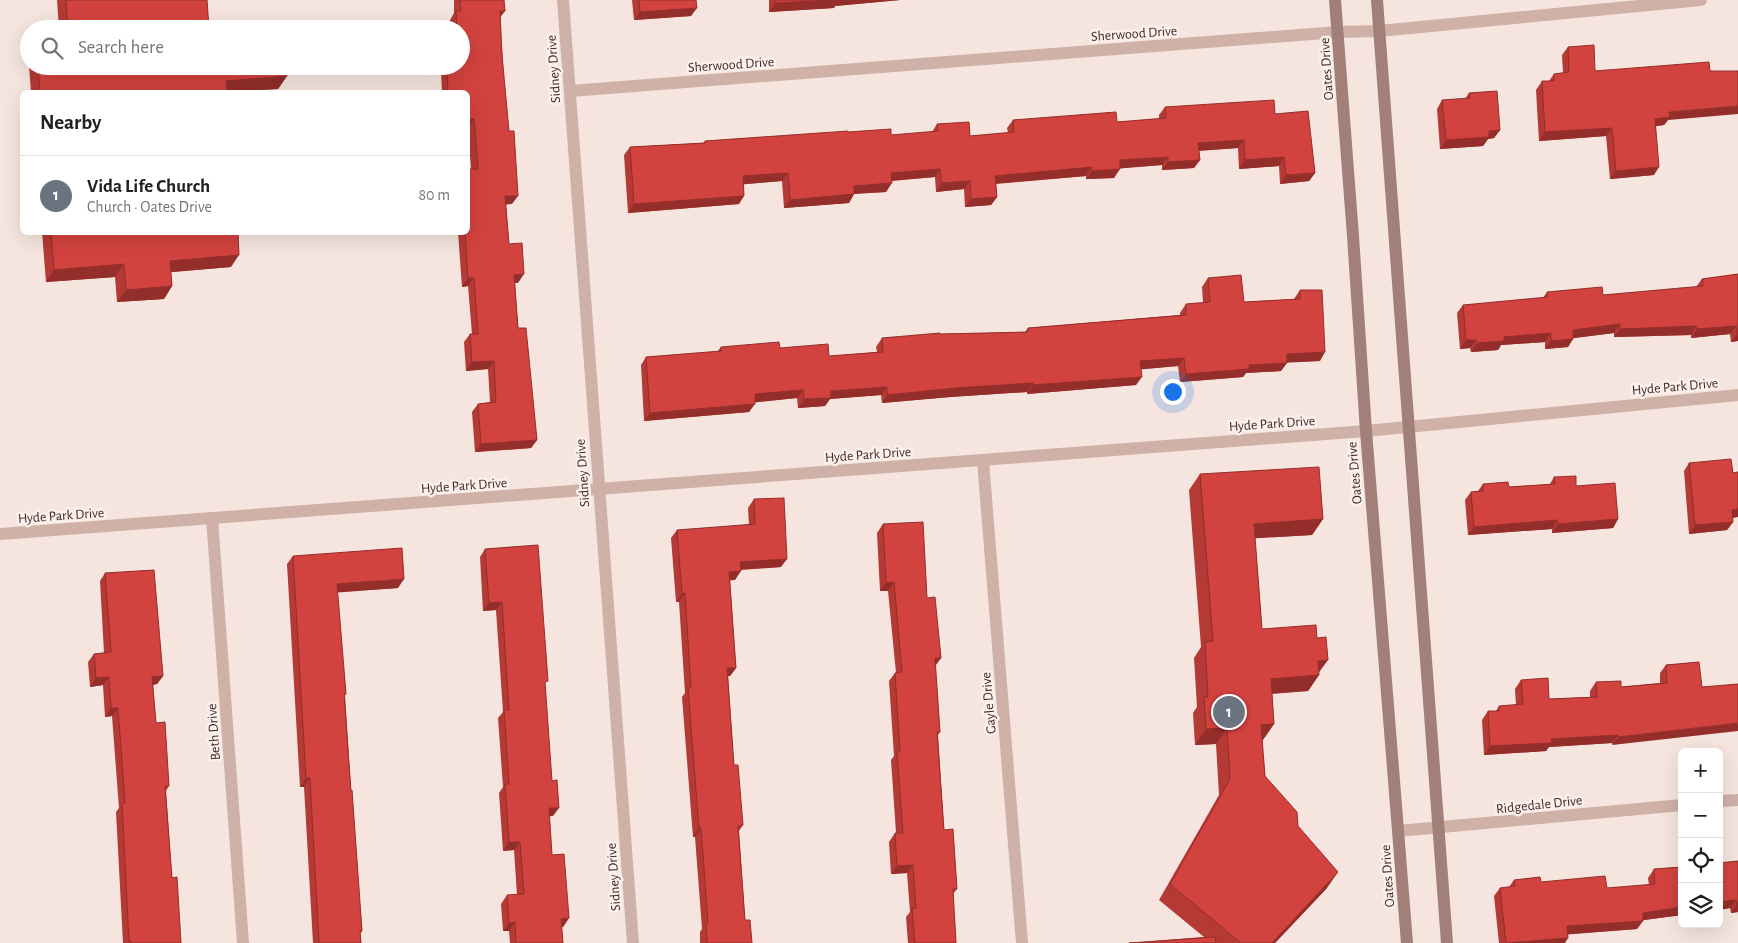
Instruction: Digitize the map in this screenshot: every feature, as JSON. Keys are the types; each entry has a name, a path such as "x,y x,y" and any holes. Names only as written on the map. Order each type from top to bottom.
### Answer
{"main road":[{"name":"Oates Drive","path":"1335,0 1366,432 1406,943"},
{"path":"1377,0 1446,943"}],"street":[{"name":"Sidney Drive","path":"563,0 633,943"},
{"name":"Sherwood Drive","path":"570,91 1338,32 1379,31 1701,0"},
{"name":"Hyde Park Drive","path":"0,534 1366,432 1738,395"},
{"name":"Gayle Drive","path":"983,461 1022,943"},
{"name":"Beth Drive","path":"212,518 244,943"},
{"path":"1723,801 1738,800"},
{"name":"Ridgedale Drive","path":"1398,831 1678,805"}],"building":[{"path":"66,0 207,0 208,20 67,20"},
{"path":"460,0 504,0 505,11 500,11 502,55 509,131 514,131 518,196 505,196 509,244 522,243 524,274 514,275 518,328 526,328 537,440 481,444 478,404 496,402 494,361 472,362 470,334 478,334 474,278 468,278 465,235 470,235 470,169 478,169 474,119 470,119 470,90 448,90 447,75 470,75 470,20 456,20 456,11 461,11"},
{"path":"639,0 696,0 697,8 640,12"},
{"path":"775,0 833,0 775,3"},
{"path":"1594,45 1595,71 1709,62 1710,71 1738,71 1738,106 1669,112 1670,117 1655,119 1659,167 1616,171 1612,128 1545,132 1542,81 1554,81 1554,74 1569,72 1568,47"},
{"path":"39,75 287,76 226,81 227,90 40,90"},
{"path":"1497,91 1500,130 1489,131 1489,137 1446,140 1442,100 1470,98 1469,93"},
{"path":"1274,100 1275,114 1308,111 1315,173 1286,175 1284,157 1245,160 1244,140 1198,143 1200,160 1168,162 1168,157 1120,160 1120,169 1092,171 1092,167 995,176 997,197 971,199 970,181 942,183 940,169 891,173 892,183 854,186 854,194 790,200 788,173 743,176 744,196 634,204 630,147 891,129 891,135 938,131 937,124 969,122 970,136 1014,132 1013,120 1116,112 1117,122 1166,118 1165,107"},
{"path":"51,235 238,235 239,255 170,261 172,286 126,290 124,264 54,270"},
{"path":"1738,274 1738,333 1736,326 1697,329 1696,326 1620,329 1620,324 1573,330 1573,339 1551,341 1551,333 1504,337 1504,341 1477,343 1476,340 1466,340 1463,305 1548,297 1547,292 1602,287 1603,295 1703,286 1702,279"},
{"path":"1241,275 1244,302 1300,299 1300,290 1322,290 1325,352 1287,354 1287,363 1249,365 1249,369 1186,374 1184,358 1140,361 1142,377 1033,385 1033,383 956,388 887,395 887,387 831,391 831,398 804,399 803,390 755,394 755,404 650,413 646,357 721,351 721,347 779,342 780,348 828,344 829,356 883,352 882,338 940,333 1028,332 1028,328 1186,315 1186,304 1210,302 1208,278"},
{"path":"1731,459 1733,473 1738,472 1738,509 1732,510 1733,522 1695,525 1689,463"},
{"path":"1319,467 1323,519 1254,524 1262,629 1316,625 1317,638 1326,637 1328,660 1318,661 1319,675 1271,679 1274,724 1261,725 1265,776 1297,812 1298,826 1338,872 1272,943 1241,943 1170,884 1230,779 1227,728 1206,729 1204,697 1208,697 1205,642 1213,641 1200,474"},
{"path":"1576,476 1576,486 1615,483 1618,519 1558,524 1557,520 1474,527 1471,492 1483,491 1483,484 1508,482 1509,487 1555,484 1554,477"},
{"path":"784,498 787,559 740,562 741,571 729,572 736,668 727,668 734,765 738,765 743,825 738,826 745,920 750,920 752,943 707,943 706,923 708,923 701,828 699,828 688,688 691,688 685,593 682,594 677,530 755,524 754,499"},
{"path":"923,522 927,598 935,597 941,658 935,658 940,732 937,732 944,830 953,829 957,889 953,889 956,943 915,943 912,909 916,908 913,865 897,866 895,833 903,833 897,752 900,751 895,673 902,672 894,582 886,583 883,524"},
{"path":"538,545 548,681 545,682 552,781 557,780 559,808 549,808 552,855 564,854 569,918 561,919 563,943 516,943 515,922 509,923 507,895 524,894 520,842 509,842 505,784 509,784 504,710 509,710 502,602 489,603 485,549"},
{"path":"402,548 404,579 337,584 362,931 360,931 361,943 319,943 310,778 306,778 293,556"},
{"path":"154,570 163,676 152,677 156,723 165,722 169,786 165,786 172,878 177,877 181,943 131,943 129,941 122,803 125,803 118,708 111,708 109,677 96,678 94,654 111,652 105,573"},
{"path":"1699,662 1702,687 1738,684 1738,723 1618,737 1618,735 1551,739 1552,743 1490,746 1488,711 1499,711 1499,706 1523,704 1521,680 1548,678 1549,699 1597,697 1596,682 1621,681 1621,687 1667,683 1666,665"},
{"path":"1738,861 1738,904 1736,900 1723,902 1723,863"},
{"path":"1678,867 1678,908 1643,913 1643,921 1567,926 1568,938 1506,943 1500,888 1515,886 1514,880 1540,877 1541,882 1605,876 1607,888 1655,884 1654,869"},
{"path":"1215,937 1216,943 1129,943"}],"place":[{"name":"Vida Life Church","path":"1229,712"}]}
